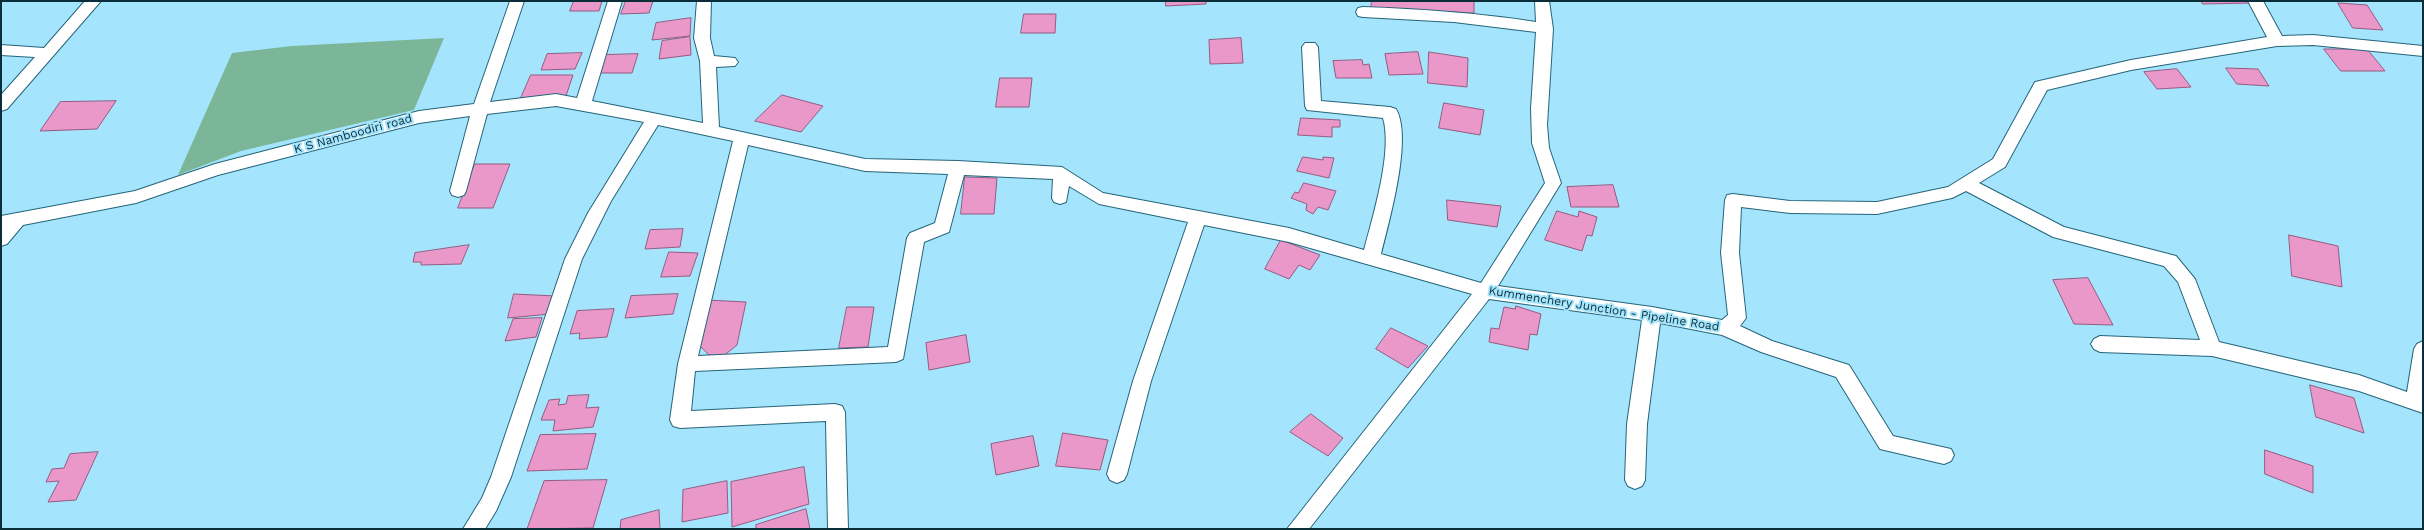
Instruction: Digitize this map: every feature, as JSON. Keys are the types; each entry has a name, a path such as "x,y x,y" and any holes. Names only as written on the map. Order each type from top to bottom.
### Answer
{"street":[{"path":"1,106 94,1"},
{"path":"458,191 481,107 517,1"},
{"path":"583,105 615,1"},
{"path":"704,1 702,38 708,60 711,130 865,165 958,167 1062,173 1060,198"},
{"path":"1297,529 1485,290 1553,183 1540,144 1545,29 1542,1"},
{"path":"2255,1 2277,41"},
{"path":"1363,12 1412,13 1449,18 1498,20 1545,29"},
{"name":"Kummenchery Junction - Pipeline Road","path":"1062,173 1100,198 1289,236 1485,290 1652,314 1725,328 1737,318 1730,253 1733,200 1790,207 1877,208 1952,192 1999,163 2041,86 2130,65 2277,41 2313,40 2423,51"},
{"path":"1310,47 1313,106 1390,113 1393,118 1394,139 1380,224 1371,258"},
{"path":"1,50 47,53"},
{"path":"708,60 730,62"},
{"name":"K S Namboodiri road","path":"1,222 136,197 215,170 419,117 481,107 556,100 711,130"},
{"path":"474,529 482,518 506,464 527,408 566,279 586,234 654,118"},
{"path":"742,137 687,364 680,420 835,412 838,529"},
{"path":"687,364 896,354 916,238 944,227 958,167"},
{"path":"1966,184 2059,232 2170,261 2186,279 2212,348"},
{"path":"1117,474 1142,381 1198,217"},
{"path":"1,239 18,219"},
{"path":"1635,480 1637,424 1652,314"},
{"path":"1725,328 1767,347 1842,371 1887,443 1944,455"},
{"path":"2100,344 2212,348 2359,383 2419,404 2423,350"}],"green space":[{"path":"444,38 414,110 241,151 178,175 232,53 292,46"}],"building":[{"path":"574,1 602,1 599,11 570,11"},
{"path":"626,1 653,1 649,13 621,14"},
{"path":"1166,1 1206,1 1206,4 1166,6"},
{"path":"1372,1 1474,1 1474,13 1371,8"},
{"path":"2201,1 2250,1 2252,3 2203,4"},
{"path":"2338,3 2367,5 2383,30 2353,28"},
{"path":"1024,14 1056,14 1055,33 1021,33"},
{"path":"691,18 690,36 652,40 656,23"},
{"path":"690,37 691,55 659,59 662,41"},
{"path":"1241,38 1243,63 1210,64 1209,40"},
{"path":"2324,49 2367,49 2385,71 2341,71"},
{"path":"1418,52 1423,74 1389,75 1385,54"},
{"path":"1429,52 1468,58 1467,87 1428,83"},
{"path":"582,53 575,69 541,70 547,54"},
{"path":"638,54 632,73 600,73 605,55"},
{"path":"1362,60 1363,65 1369,64 1372,78 1336,78 1333,61"},
{"path":"2226,68 2258,69 2269,86 2237,84"},
{"path":"2177,69 2191,87 2157,89 2144,72"},
{"path":"531,75 573,75 566,96 521,98"},
{"path":"1000,78 1032,78 1029,107 996,107"},
{"path":"782,95 823,106 801,132 755,121"},
{"path":"116,101 97,129 40,131 60,102"},
{"path":"1444,103 1484,110 1480,135 1439,128"},
{"path":"1301,118 1340,120 1340,127 1332,127 1332,137 1298,135"},
{"path":"1303,157 1323,160 1323,157 1334,158 1329,178 1297,171"},
{"path":"475,164 510,164 493,208 458,208"},
{"path":"965,177 997,178 994,214 961,214"},
{"path":"1304,183 1336,191 1328,210 1318,207 1313,214 1306,210 1307,204 1291,198 1295,192 1298,193"},
{"path":"1613,185 1619,207 1571,207 1567,187"},
{"path":"1447,200 1501,206 1497,227 1448,220"},
{"path":"1557,211 1578,217 1579,211 1597,217 1592,236 1587,235 1582,251 1545,240"},
{"path":"683,229 680,247 645,249 650,230"},
{"path":"2289,235 2338,246 2342,287 2292,276"},
{"path":"1281,240 1320,255 1310,270 1299,265 1289,279 1265,269"},
{"path":"469,245 461,264 421,265 421,262 413,262 415,253"},
{"path":"669,252 698,253 690,276 661,277"},
{"path":"2088,278 2113,325 2074,324 2053,280"},
{"path":"514,294 555,296 550,314 508,318"},
{"path":"678,294 673,314 625,318 631,296"},
{"path":"706,300 746,302 737,345 722,357 709,355 700,346"},
{"path":"1516,306 1541,314 1537,335 1530,334 1528,350 1489,342 1491,328 1499,329 1504,307 1515,309"},
{"path":"847,307 874,307 868,347 839,348"},
{"path":"614,309 607,337 579,339 580,333 570,334 577,311"},
{"path":"542,318 536,337 505,341 513,319"},
{"path":"1391,328 1428,346 1408,368 1376,349"},
{"path":"966,335 970,362 929,370 926,343"},
{"path":"2310,385 2354,398 2364,433 2316,417"},
{"path":"589,395 586,408 599,407 593,427 553,431 555,420 541,420 549,400 560,399 558,405 566,404 568,396"},
{"path":"1311,414 1343,438 1328,456 1290,432"},
{"path":"1063,433 1108,440 1100,470 1056,466"},
{"path":"596,434 587,469 527,471 540,435"},
{"path":"1033,436 1039,466 996,475 991,444"},
{"path":"2265,450 2313,466 2313,493 2265,474"},
{"path":"98,452 76,500 48,502 59,481 46,482 52,469 64,468 70,454"},
{"path":"804,467 809,504 732,527 731,482"},
{"path":"607,480 593,528 527,529 544,481"},
{"path":"727,481 728,513 682,522 683,490"},
{"path":"806,509 810,529 756,529 756,525"},
{"path":"659,510 660,529 620,529 621,520"}]}
